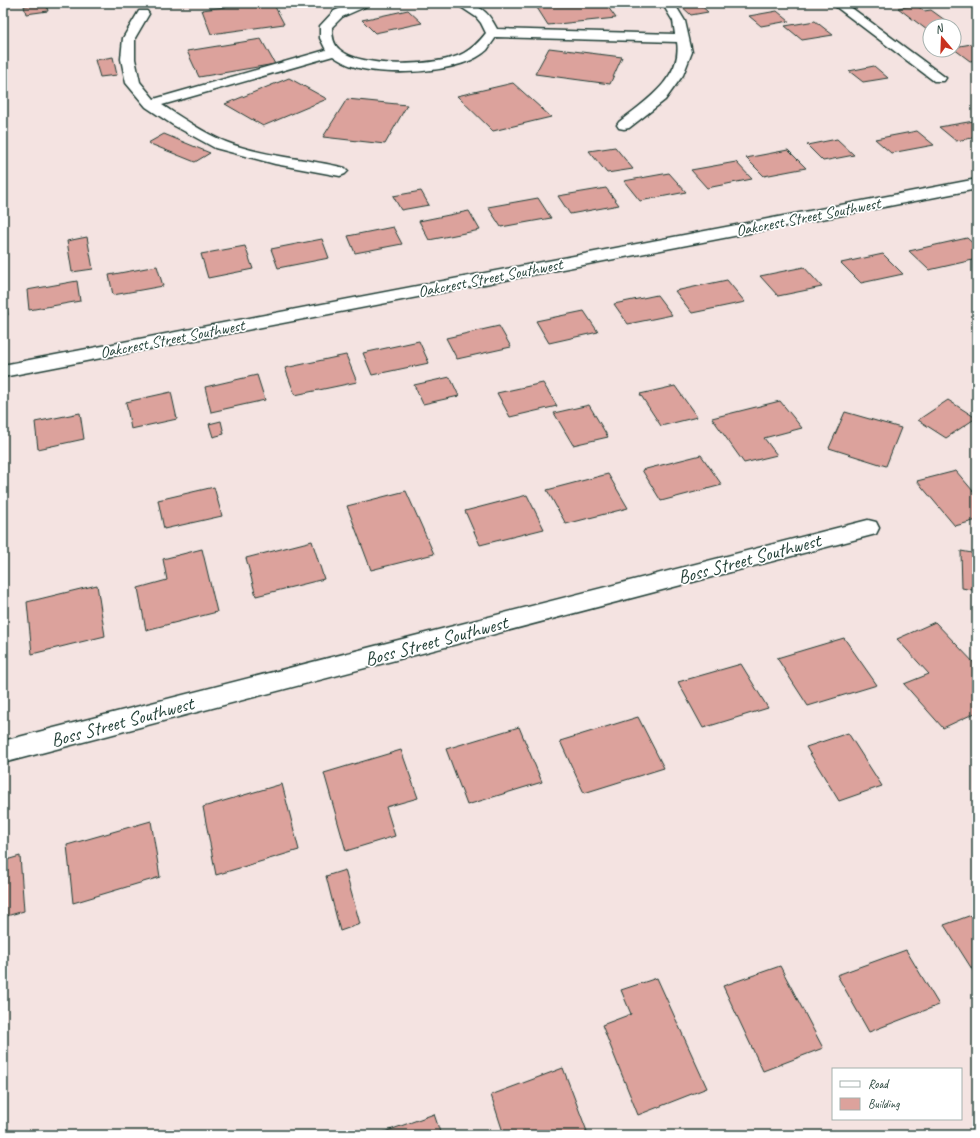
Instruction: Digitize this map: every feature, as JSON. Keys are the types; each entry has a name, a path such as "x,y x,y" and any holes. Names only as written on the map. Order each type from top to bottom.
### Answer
{"street":[{"path":"363,3 338,14 326,26 326,38 334,52 356,63 381,67 415,68 443,64 467,57 482,47 492,33"},
{"path":"461,3 477,10 488,23 492,33"},
{"path":"624,125 660,97 676,75 685,52 679,21 668,3"},
{"path":"837,3 939,78"},
{"path":"143,14 129,38 128,59 133,84 151,104 178,122 220,144 275,160 340,171"},
{"path":"492,33 683,38"},
{"path":"151,104 334,52"},
{"name":"Oakcrest Street Southwest","path":"3,371 977,184"},
{"name":"Boss Street Southwest","path":"3,752 868,528"}],"building":[{"path":"46,3 48,11 26,14 24,6"},
{"path":"256,3 273,3 284,24 211,34 202,10"},
{"path":"534,3 605,3 616,18 548,25"},
{"path":"678,3 698,3 708,12 691,15"},
{"path":"916,5 924,11 931,10 942,18 922,18 922,26 898,8"},
{"path":"408,10 422,23 375,33 362,20"},
{"path":"777,11 789,21 761,26 749,16"},
{"path":"815,21 833,35 802,40 785,26"},
{"path":"261,39 275,64 199,77 187,51"},
{"path":"977,43 977,60 970,61 962,55 962,46"},
{"path":"549,48 622,57 610,84 535,74"},
{"path":"113,57 117,75 100,77 95,60"},
{"path":"874,66 888,78 863,82 849,71"},
{"path":"289,78 327,99 263,126 225,104"},
{"path":"513,83 551,117 493,131 457,96"},
{"path":"347,99 407,105 385,144 323,137"},
{"path":"974,121 977,123 977,137 956,141 939,127"},
{"path":"917,131 934,145 891,153 875,139"},
{"path":"164,134 210,153 195,162 148,143"},
{"path":"837,139 854,155 823,161 807,145"},
{"path":"615,147 633,169 607,173 589,151"},
{"path":"788,150 806,168 764,176 746,158"},
{"path":"736,162 752,179 707,188 691,170"},
{"path":"669,173 686,192 640,201 624,181"},
{"path":"606,188 619,205 570,214 558,196"},
{"path":"421,191 429,205 401,210 393,196"},
{"path":"538,198 551,218 501,227 488,207"},
{"path":"469,211 480,230 429,240 419,221"},
{"path":"393,227 402,244 355,253 348,236"},
{"path":"87,237 93,269 72,272 67,241"},
{"path":"967,238 977,247 977,259 929,270 909,251"},
{"path":"322,239 329,258 278,268 271,249"},
{"path":"245,246 253,269 208,278 201,254"},
{"path":"883,254 903,274 861,283 841,263"},
{"path":"157,266 163,286 113,295 109,275"},
{"path":"804,267 822,287 778,296 760,276"},
{"path":"727,280 745,302 692,313 675,291"},
{"path":"77,281 80,301 29,310 27,290"},
{"path":"3,294 6,294 8,315 3,316"},
{"path":"657,295 672,315 628,324 614,304"},
{"path":"584,311 598,332 549,343 536,321"},
{"path":"499,326 511,347 457,359 446,338"},
{"path":"419,341 429,363 372,375 363,353"},
{"path":"346,355 357,382 295,395 285,368"},
{"path":"257,375 265,400 211,412 205,387"},
{"path":"450,377 459,396 423,404 414,385"},
{"path":"543,383 557,406 510,417 497,393"},
{"path":"675,386 697,417 661,426 640,394"},
{"path":"171,392 177,419 131,429 126,402"},
{"path":"948,400 976,418 946,438 918,420"},
{"path":"780,401 802,428 764,438 777,455 744,463 712,418"},
{"path":"589,405 608,437 573,445 554,413"},
{"path":"845,412 901,428 886,466 829,448"},
{"path":"80,413 84,439 38,449 35,422"},
{"path":"221,421 224,434 213,437 209,424"},
{"path":"701,455 722,485 661,501 642,470"},
{"path":"956,471 973,491 977,490 977,520 955,526 917,481"},
{"path":"608,474 628,508 566,524 547,490"},
{"path":"214,487 222,516 164,529 158,500"},
{"path":"406,491 434,554 371,570 347,506"},
{"path":"527,495 544,529 480,545 465,511"},
{"path":"312,541 324,579 256,596 246,558"},
{"path":"202,549 217,612 146,630 138,588 167,580 163,559"},
{"path":"961,551 977,554 977,591 962,588"},
{"path":"97,585 105,636 32,654 27,602"},
{"path":"935,622 977,666 977,712 943,728 904,684 929,674 897,639"},
{"path":"844,638 877,685 808,706 777,658"},
{"path":"741,664 768,708 703,728 678,682"},
{"path":"638,717 664,768 584,793 560,741"},
{"path":"519,727 542,782 467,805 446,749"},
{"path":"848,733 882,786 839,801 806,747"},
{"path":"401,750 418,798 386,807 395,836 346,851 324,773"},
{"path":"282,784 299,850 216,875 203,807"},
{"path":"151,821 160,877 73,903 67,845"},
{"path":"20,856 24,911 3,917 3,861"},
{"path":"345,870 360,924 340,931 326,876"},
{"path":"977,913 977,977 944,925"},
{"path":"906,950 939,1005 869,1032 837,975"},
{"path":"780,966 823,1048 763,1071 723,986"},
{"path":"657,978 707,1088 638,1115 602,1025 631,1014 621,990"},
{"path":"563,1068 588,1134 504,1135 491,1095"},
{"path":"434,1114 441,1135 376,1135"}]}
